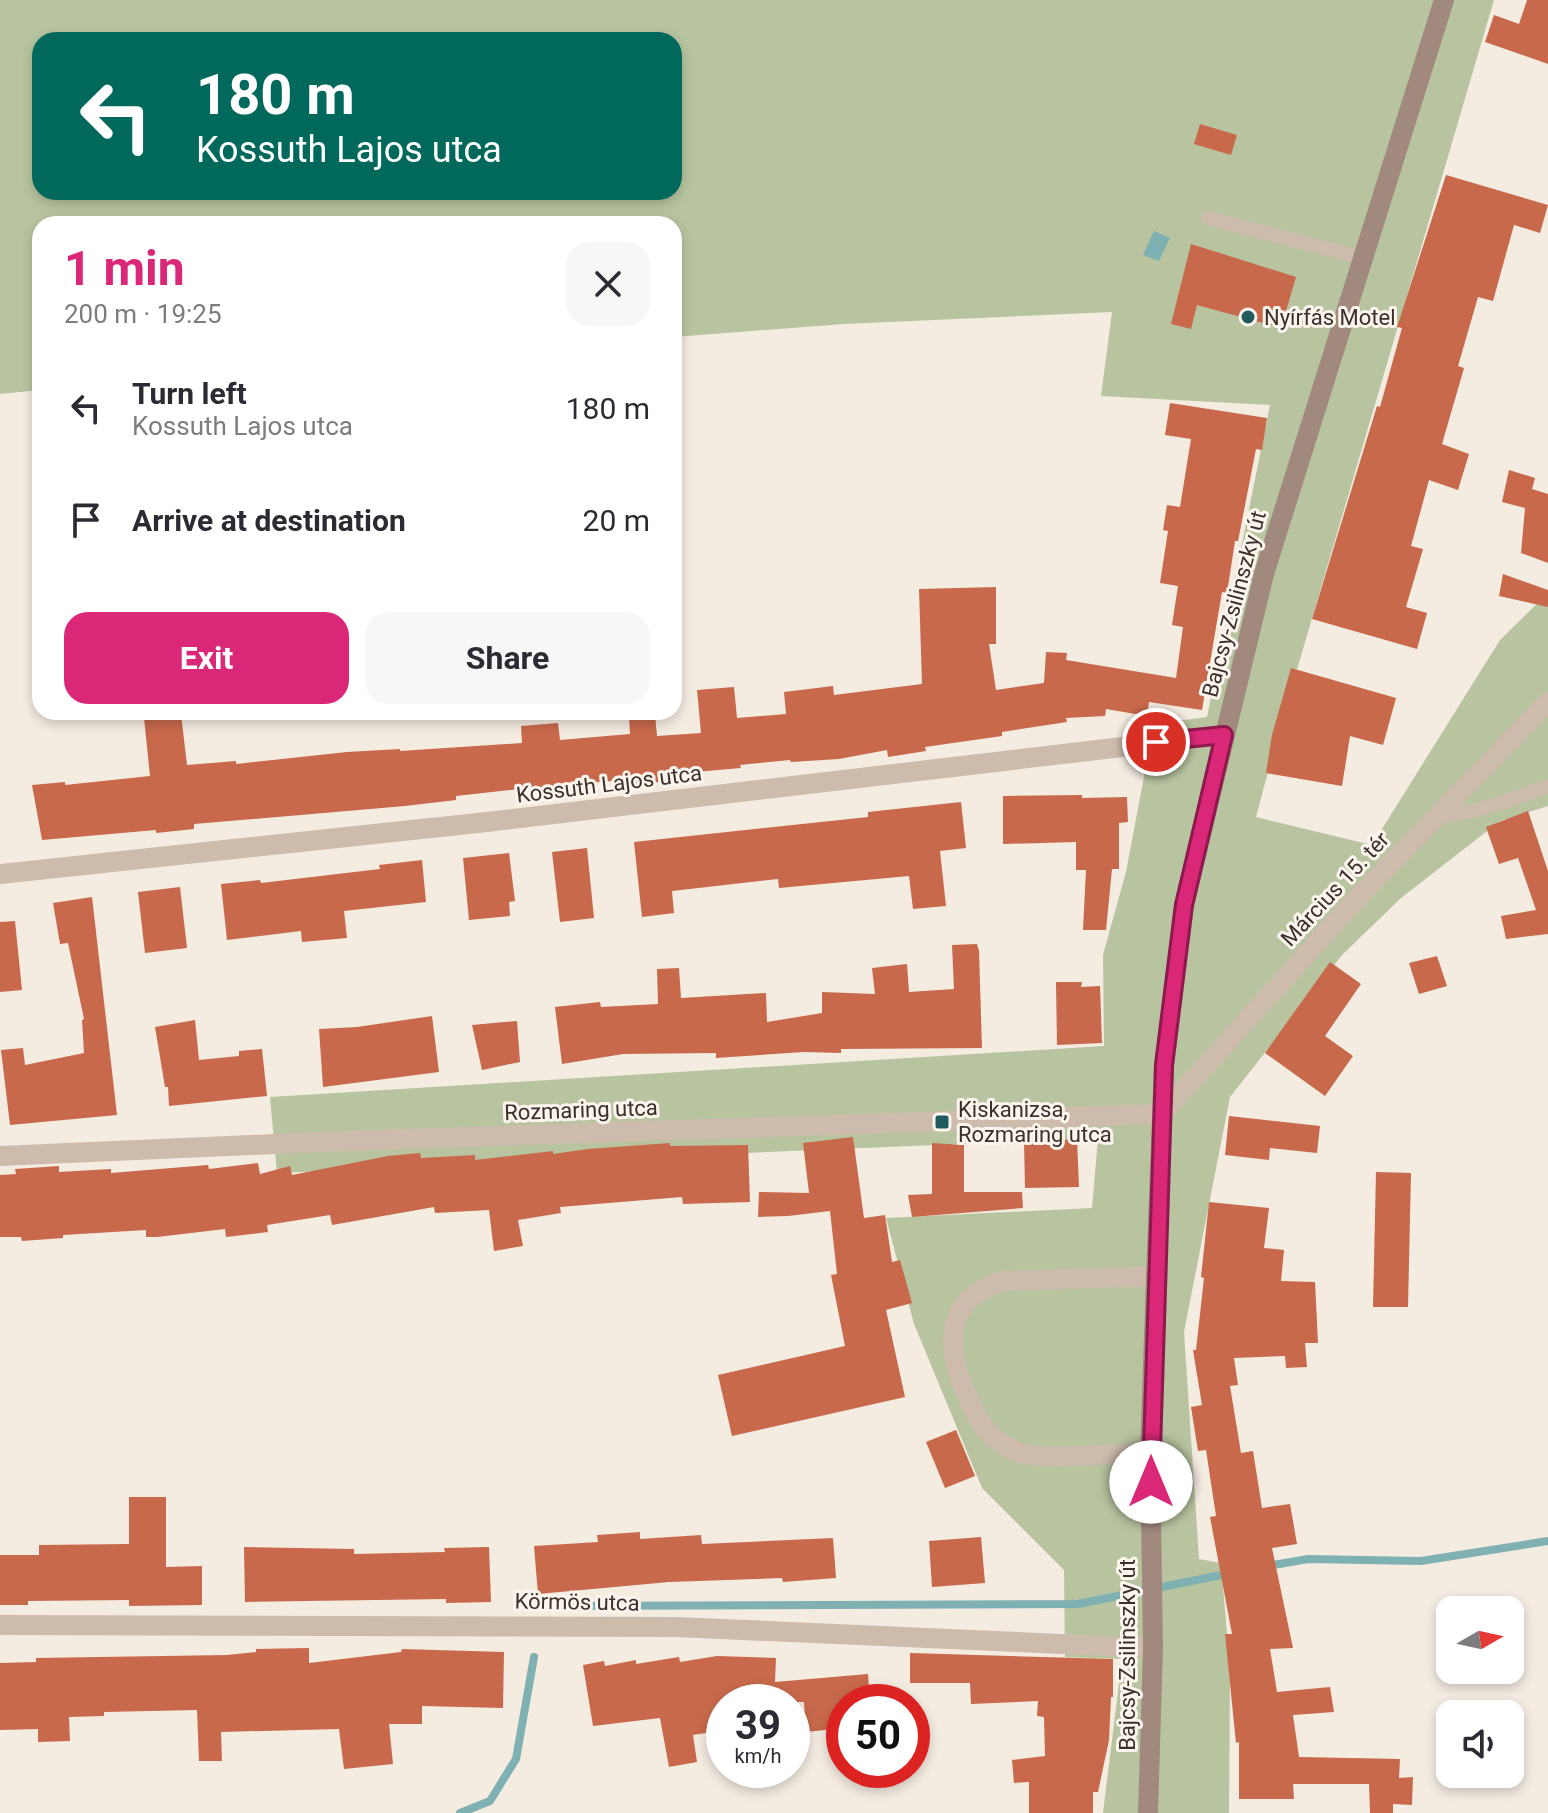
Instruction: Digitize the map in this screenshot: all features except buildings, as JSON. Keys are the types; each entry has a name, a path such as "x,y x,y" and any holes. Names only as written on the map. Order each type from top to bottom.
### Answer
{"main road":[{"name":"Bajcsy-Zsilinszky út","path":"1148,1813 1153,1648 1150,1452 1162,1114 1168,1029 1184,905 1264,574 1444,0"}],"street":[{"name":"Március 15. tér","path":"1162,1114 1361,894 1548,702"},
{"name":"Kossuth Lajos utca","path":"0,874 487,822 1224,735"},
{"name":"Rozmaring utca","path":"0,1156 358,1140 1162,1114"},
{"path":"1150,1452 1042,1456 1023,1454 998,1442 976,1418 956,1369 951,1336 955,1320 963,1307 974,1293 987,1285 1005,1281 1156,1276"},
{"name":"Körmös utca","path":"0,1625 676,1627 1153,1648"}],"lane":[{"path":"1208,218 1363,258"},
{"path":"1438,816 1501,805 1548,786"}],"green space":[{"path":"0,0 1494,0 1256,817 1372,845 1500,640 1548,593 1548,806 1500,821 1401,898 1342,955 1230,1097 1184,1332 1199,1559 1221,1563 1230,1669 1229,1813 1103,1813 1122,1659 1065,1657 1064,1570 982,1488 914,1324 886,1218 1092,1208 1098,1138 277,1173 270,1097 1104,1046 1103,955 1126,872 1154,724 1207,717 1270,405 1101,396 1112,312 844,324 682,336 682,216 32,216 32,391 0,394"}],"water":[{"path":"1154,231 1170,238 1159,261 1143,255"}],"waterway":[{"path":"1268,1566 1308,1559 1421,1561 1548,1541"},
{"path":"539,1606 1078,1604 1231,1573"},
{"path":"460,1813 490,1801 516,1759 534,1657"}],"place":[{"name":"Nyírfás Motel","path":"1248,317"},
{"name":"Kiskanizsa, Rozmaring utca","path":"942,1122"}],"route":[{"path":"1151,1482 1164,1065 1184,905 1224,735 1156,742"}]}
